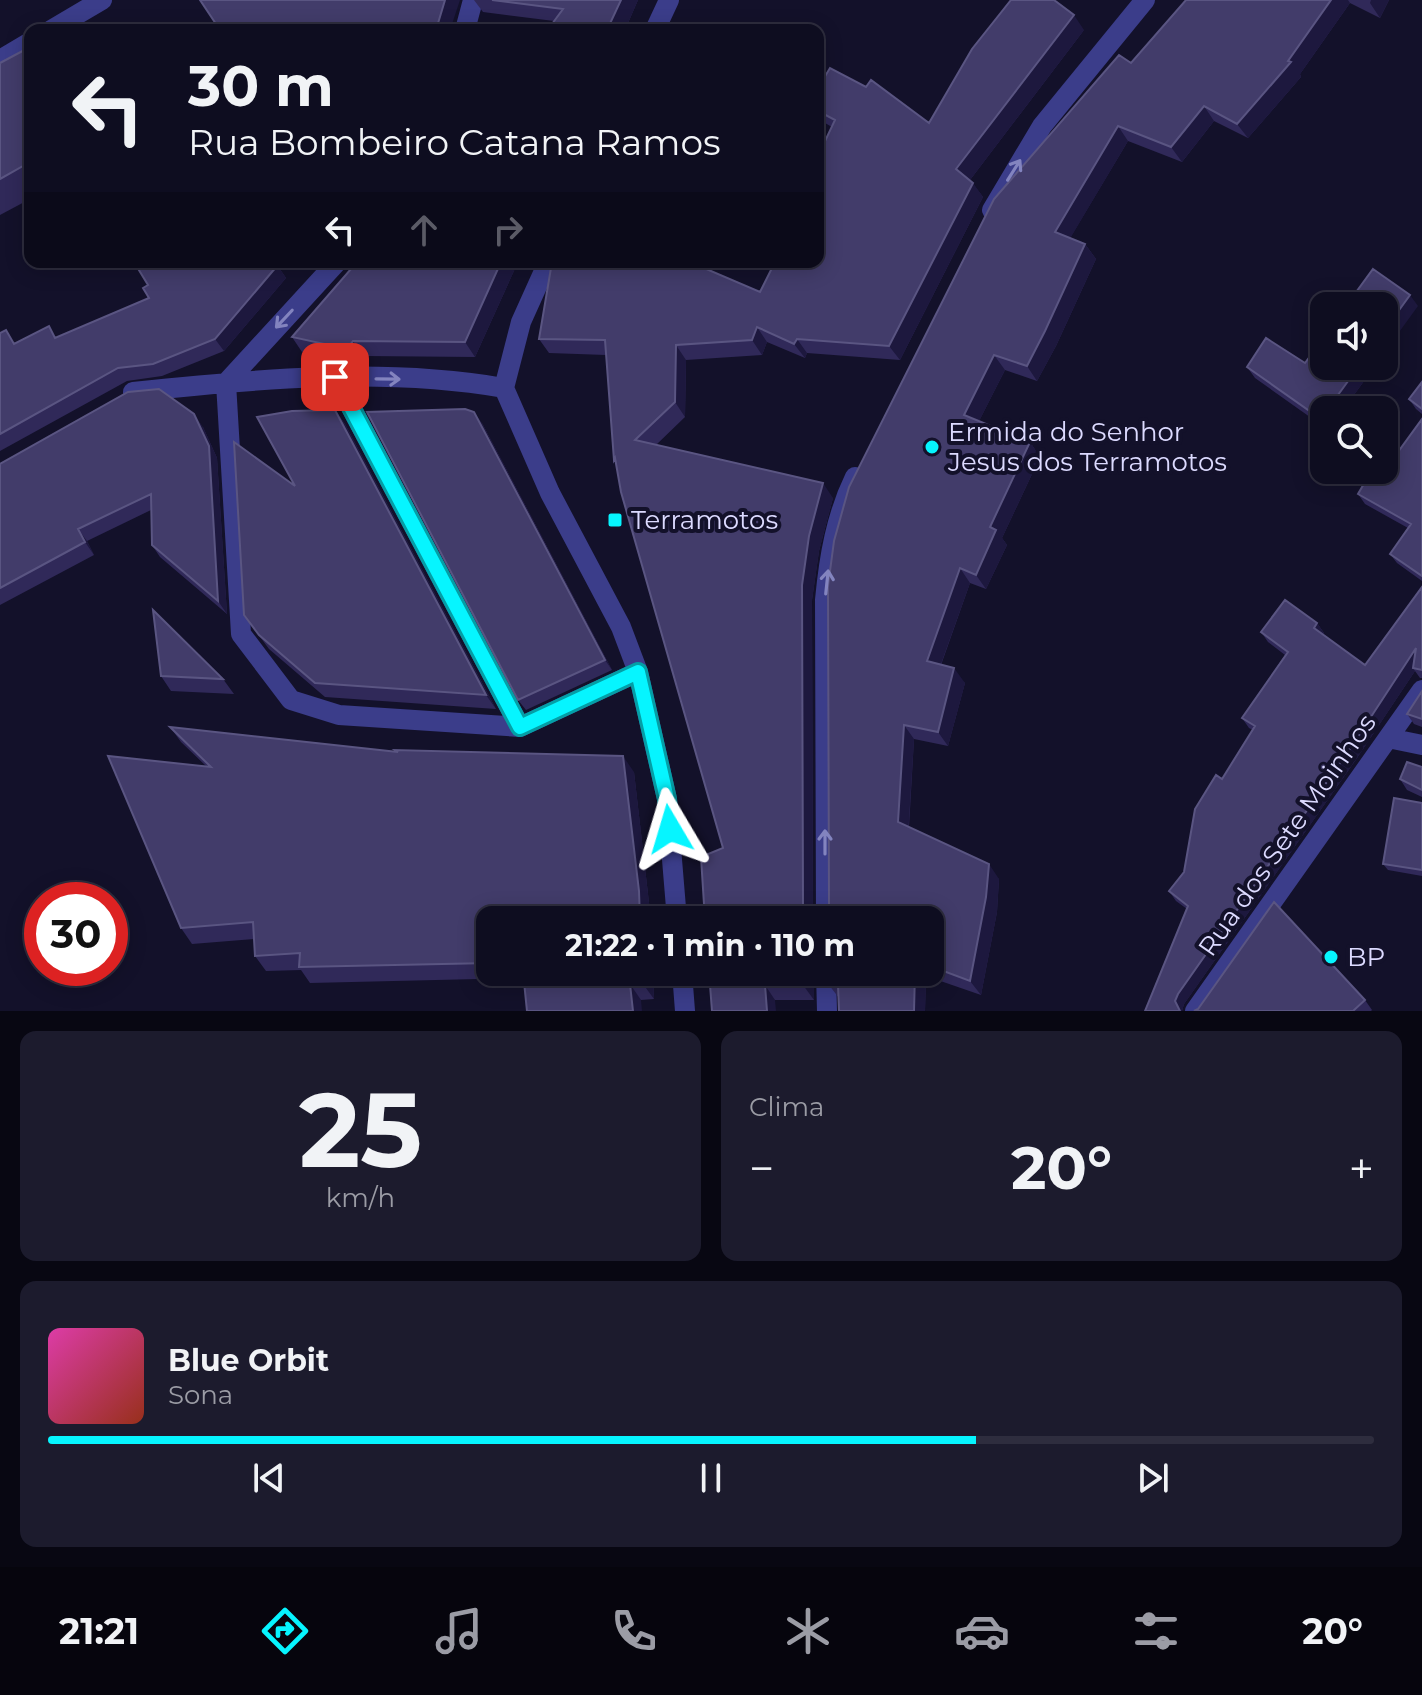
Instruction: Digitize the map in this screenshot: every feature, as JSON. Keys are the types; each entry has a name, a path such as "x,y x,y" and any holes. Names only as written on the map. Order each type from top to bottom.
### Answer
{"street":[{"path":"61,24 102,0"},
{"path":"467,24 473,0"},
{"path":"658,24 669,0"},
{"path":"983,227 1003,187 1042,126 1145,0"},
{"path":"0,60 24,46"},
{"path":"331,268 226,383 241,634 291,700 339,715 520,727 638,672"},
{"path":"545,268 521,322 504,388 550,493 621,627 638,672 667,799 676,906"},
{"path":"335,377 520,727"},
{"path":"120,400 133,392 335,377 461,380 504,388"},
{"path":"826,906 825,600 829,558 838,518 861,466"},
{"name":"Rua dos Sete Moinhos","path":"1195,1011 1422,690"},
{"path":"1388,738 1422,745"},
{"path":"683,986 685,1011"},
{"path":"826,986 827,1011"}],"building":[{"path":"200,0 445,0 438,24 216,24"},
{"path":"492,0 621,0 610,24 552,24 563,9"},
{"path":"1011,0 1054,0 1074,15 956,169 973,183 889,346 797,339 794,344 757,327 752,340 676,345 675,402 635,440 823,483 809,536 802,585 804,906 704,906 701,857 723,848 621,492 614,460 605,340 539,339 551,268 704,268 760,292 772,268 824,268 824,143 835,120 824,114 824,78 830,68 866,87 871,80 929,123 972,49"},
{"path":"1186,0 1331,0 1288,61 1291,62 1237,124 1204,106 1171,147 1118,126 1055,232 1085,244 1027,366 994,355 964,415 1030,442 990,527 996,530 976,575 960,568 927,661 954,668 938,732 904,725 898,822 989,864 970,981 944,971 944,906 829,906 828,586 834,541 849,487 994,199 1119,55 1131,63"},
{"path":"24,50 24,165 0,179 0,63"},
{"path":"138,268 275,268 215,339 153,364 118,368 0,434 0,333 6,330 14,344 49,326 55,338 149,298 143,288 148,285"},
{"path":"352,268 498,268 465,342 353,341 347,349 292,337"},
{"path":"1373,269 1410,295 1398,312 1398,292 1356,292"},
{"path":"1266,338 1305,363 1310,356 1310,380 1349,380 1337,396 1310,396 1310,411 1247,367"},
{"path":"1422,382 1422,409 1409,399"},
{"path":"159,389 194,414 209,446 218,601 152,545 151,494 78,529 85,542 0,588 0,464 128,392"},
{"path":"465,409 474,412 605,660 518,700 367,412"},
{"path":"335,410 486,695 315,683 259,635 244,615 234,442 295,486 257,417 292,411"},
{"path":"1422,419 1422,576 1390,554 1411,524 1358,494 1364,484 1398,484 1398,452"},
{"path":"1422,587 1422,670 1413,668 1416,648 1348,752 1178,994 1175,1001 1180,1011 1145,1011 1188,906 1169,891 1184,872 1195,809 1216,775 1222,779 1255,726 1242,718 1288,652 1261,632 1285,600 1317,623 1314,628 1365,665"},
{"path":"153,610 223,679 161,676"},
{"path":"1422,691 1422,719 1407,714"},
{"path":"170,727 398,752 395,750 623,756 640,906 476,906 476,963 299,967 300,953 255,956 253,922 181,928 108,756 211,767"},
{"path":"1407,762 1422,767 1422,790 1400,779"},
{"path":"1394,798 1422,803 1422,870 1383,864"},
{"path":"1274,902 1365,1000 1353,1011 1194,1011 1198,1009"},
{"path":"524,986 630,986 633,1011 527,1011"},
{"path":"710,986 765,986 767,1011 712,1011"},
{"path":"838,986 915,986 914,1011 839,1011"}],"place":[{"name":"Ermida do Senhor Jesus dos Terramotos","path":"932,447"},
{"name":"Terramotos","path":"615,520"},
{"name":"BP","path":"1331,957"}],"route":[{"path":"335,377 520,727 638,672 667,799 670,829"}]}
